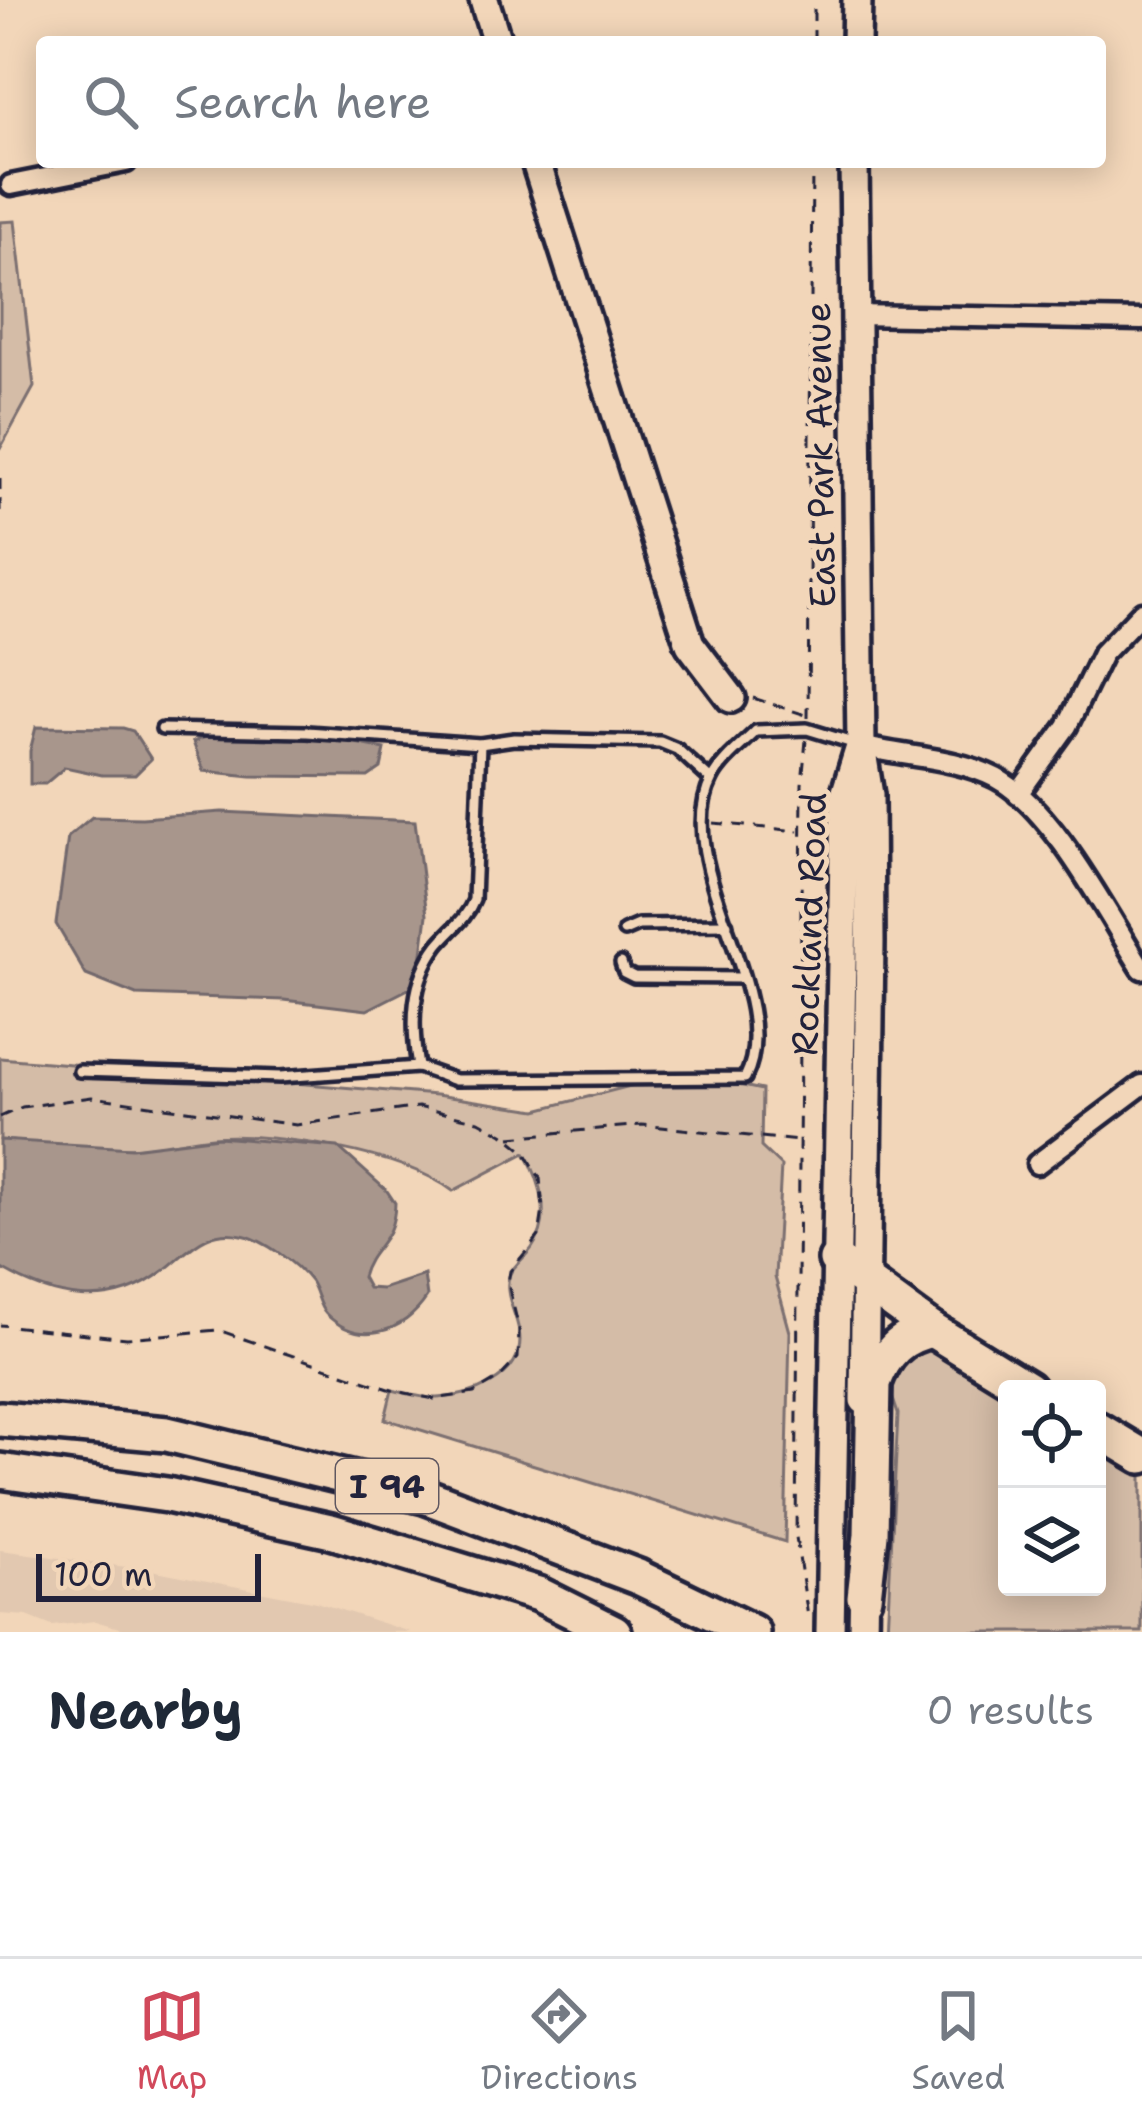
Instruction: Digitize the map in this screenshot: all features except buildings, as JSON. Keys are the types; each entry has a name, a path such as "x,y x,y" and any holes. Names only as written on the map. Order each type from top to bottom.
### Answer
{"highway":[{"path":"836,1260 932,1330 1013,1380"},
{"path":"864,1597 871,1535 874,1382 884,1359 902,1341 932,1330"},
{"name":"I 94","path":"0,1418 167,1434 425,1496 638,1577 752,1632"},
{"path":"1106,1434 1142,1456"},
{"name":"I 94","path":"0,1471 167,1495 331,1531 538,1594 614,1632"}],"main road":[{"path":"484,0 495,36"},
{"path":"856,36 857,0"},
{"path":"538,168 690,644 730,698"},
{"name":"East Park Avenue","path":"854,168 861,746"},
{"name":"Rockland Road","path":"830,1632 844,795 861,746"},
{"name":"Rockland Road","path":"861,746 869,795 863,1632"}],"street":[{"path":"11,185 96,168"},
{"path":"853,315 1142,320"},
{"path":"1018,794 1067,726 1102,653 1142,612"},
{"path":"861,746 967,768 996,778 1018,794 1033,806 1078,867 1142,969"},
{"path":"1036,1164 1142,1085"}],"lane":[{"path":"163,729 308,732 480,744 514,739 659,742 677,749 710,780"},
{"path":"80,1072 280,1077 418,1067 455,1080 746,1078 755,1051 751,1007 700,838 710,780 756,730 807,729 861,746"},
{"path":"418,1067 412,1035 415,995 425,964 468,916 474,900 480,744"},
{"path":"624,931 638,926 727,924"},
{"path":"620,963 634,977 742,978"}],"path":[{"path":"814,0 814,36"},
{"path":"730,698 760,698 808,719 812,168"},
{"path":"0,478 0,512"},
{"path":"805,749 796,1537 810,1632"},
{"path":"711,823 801,831"},
{"path":"0,1118 22,1107 92,1097 296,1125 418,1107 479,1121 508,1138 525,1152 539,1178 543,1209 539,1236 510,1271 508,1283 519,1329 518,1358 500,1377 474,1393 434,1399 392,1390 218,1330 127,1338 0,1325"},
{"path":"508,1138 642,1125 800,1141"}],"shaded area":[{"path":"15,221 34,387 0,449 0,222"},
{"path":"36,727 123,728 133,731 151,759 135,775 102,775 65,767 45,784 30,784"},
{"path":"210,735 326,737 385,749 381,768 368,777 251,776 204,771 193,742"},
{"path":"222,812 415,821 427,915 418,984 367,1010 284,1000 136,995 86,975 56,924 68,837 92,817"},
{"path":"0,1058 436,1095 537,1110 681,1073 762,1090 761,1147 781,1166 775,1277 790,1332 785,1542 385,1419 392,1390 427,1398 451,1397 491,1383 518,1354 509,1276 538,1237 543,1213 540,1188 525,1153 453,1191 371,1156 270,1138 213,1137 130,1148 0,1140"},
{"path":"218,1137 338,1147 395,1203 391,1228 362,1277 368,1288 382,1289 424,1275 427,1297 394,1327 366,1333 352,1330 326,1314 310,1281 288,1260 260,1241 229,1233 199,1242 143,1284 102,1296 61,1293 0,1268 0,1140 132,1148"},
{"path":"956,1345 998,1381 998,1596 1106,1596 1106,1441 1142,1464 1142,1632 887,1632 898,1414 891,1375 917,1347"},
{"path":"0,1550 156,1571 316,1602 410,1632 134,1632 95,1621 52,1626 27,1616 0,1614"}]}
